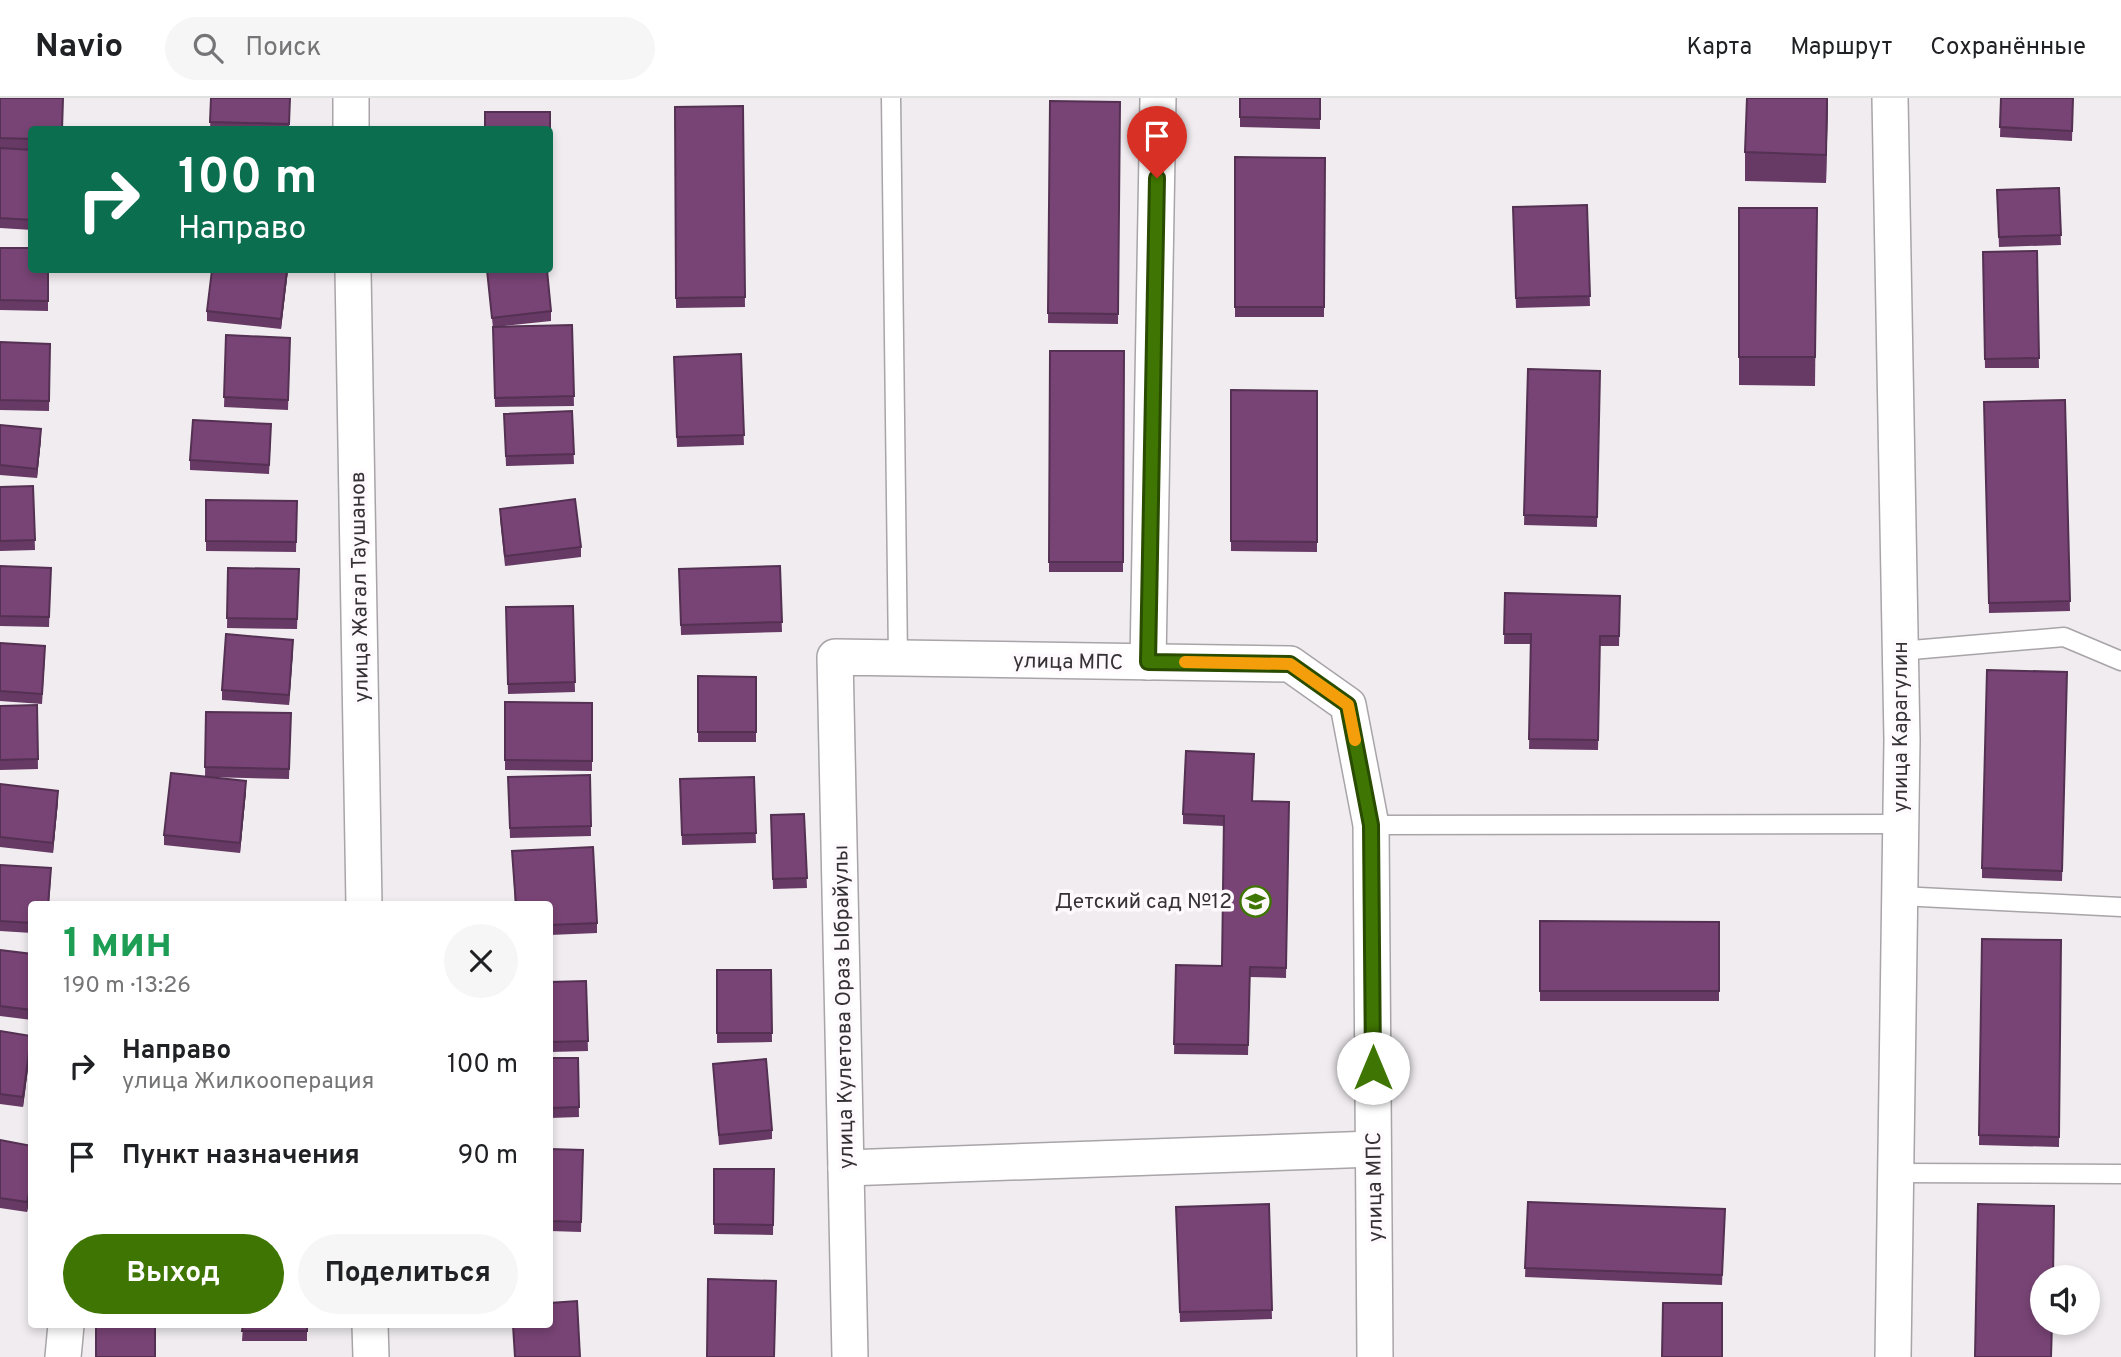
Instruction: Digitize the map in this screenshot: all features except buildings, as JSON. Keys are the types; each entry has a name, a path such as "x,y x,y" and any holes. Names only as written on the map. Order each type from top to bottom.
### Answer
{"street":[{"path":"351,98 351,126"},
{"path":"1148,662 1158,98"},
{"name":"улица Карагулин","path":"1890,98 1901,824 1893,1357"},
{"name":"улица Жагал Таушанов","path":"354,273 364,901"},
{"name":"улица МПС","path":"835,657 1290,664 1348,705 1371,825 1375,1357"},
{"name":"улица Кулетова Ораз Ыбрайулы","path":"835,657 850,1357"},
{"path":"846,1168 1373,1149"},
{"path":"62,1357 66,1328"},
{"path":"370,1328 371,1357"}],"lane":[{"path":"891,98 898,658"},
{"path":"1900,651 2064,637 2121,661"},
{"path":"1371,825 1901,824"},
{"path":"1900,896 2121,907"},
{"path":"1896,1172 2121,1174"}],"slow traffic":[{"path":"1185,662 1290,664 1348,705 1355,740"}],"place":[{"name":"Детский сад №12","path":"1255,901"}],"route":[{"path":"1157,178 1148,662 1290,664 1348,705 1371,825 1373,1068"}]}
